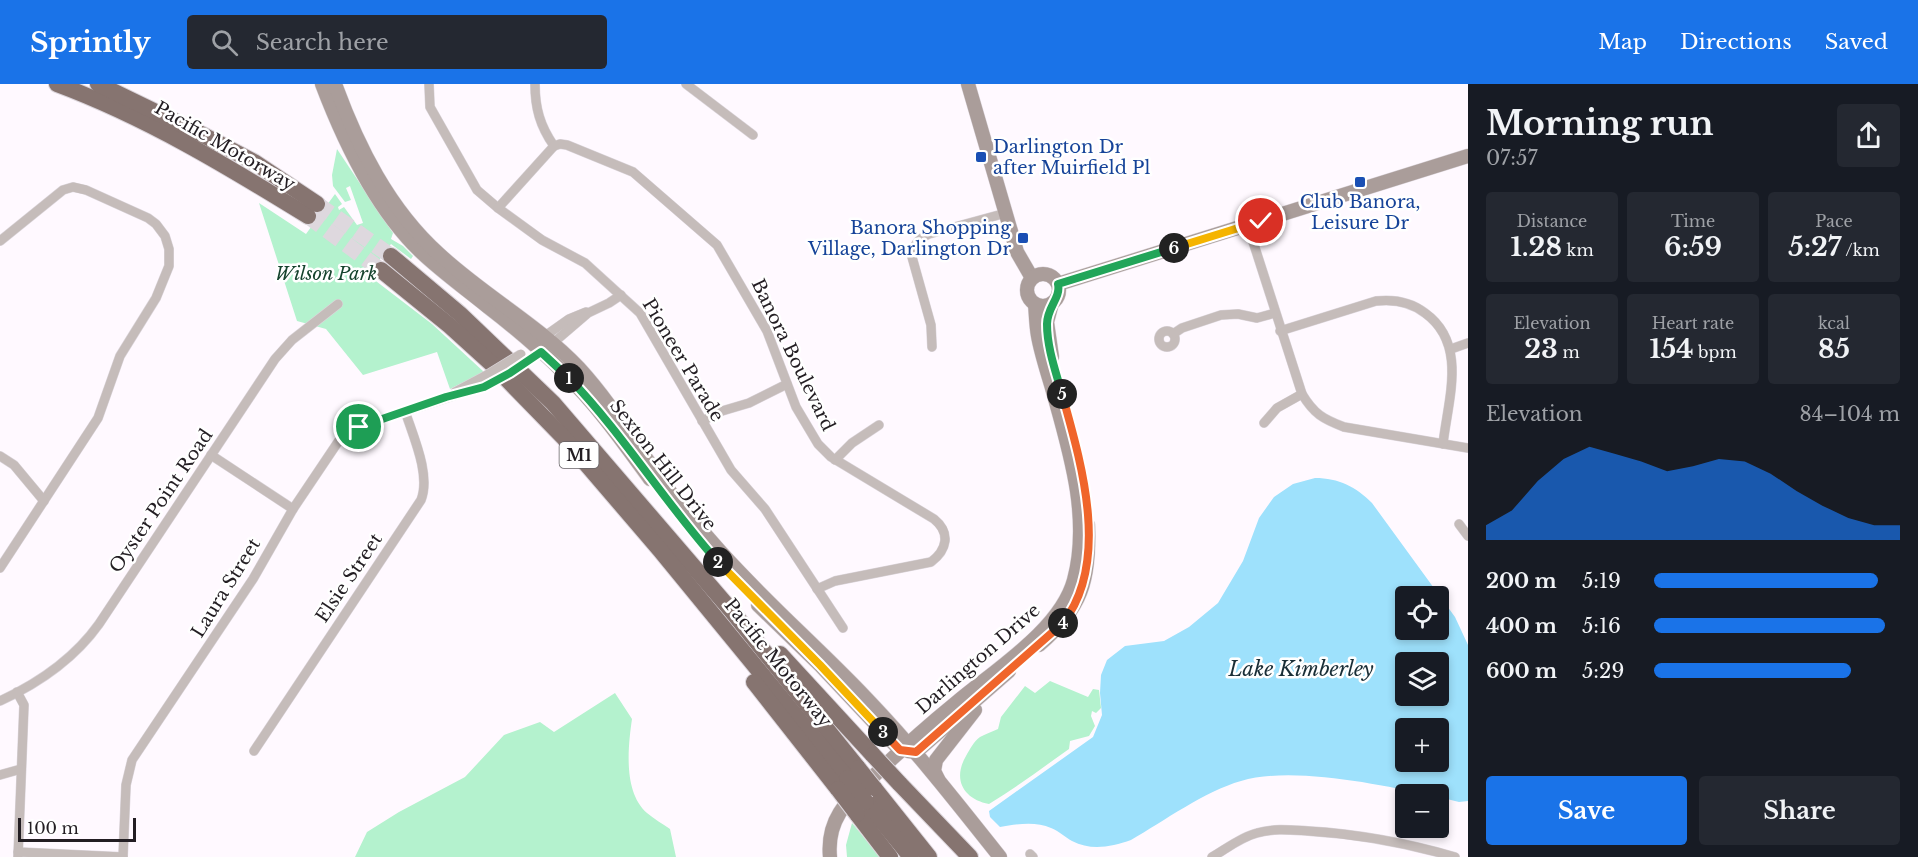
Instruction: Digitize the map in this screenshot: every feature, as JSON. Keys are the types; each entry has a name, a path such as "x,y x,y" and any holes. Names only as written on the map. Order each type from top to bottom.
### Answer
{"highway":[{"name":"Pacific Motorway","path":"57,84 143,113"},
{"name":"Pacific Motorway","path":"98,84 238,173 312,210"},
{"name":"Pacific Motorway","path":"847,778 730,609 553,403 460,314 386,263 523,395 564,438 660,550 911,857"},
{"path":"730,609 774,647 970,857"},
{"path":"847,778 866,801 890,857"},
{"name":"Pacific Motorway","path":"866,801 929,857"}],"street":[{"name":"Sexton Hill Drive","path":"322,84 349,145 374,192 405,234 421,252 447,274 543,344"},
{"name":"Sexton Hill Drive","path":"335,84 356,134 388,196 410,225 441,256 543,344 571,381 603,415 677,514 717,562 820,665 908,748 939,781 1000,857"},
{"name":"Pioneer Parade","path":"429,84 430,107 477,190 542,240 585,263 640,313 731,470 765,509 843,628"},
{"path":"498,208 554,146 536,108 536,84"},
{"path":"686,84 753,135"},
{"path":"968,84 1017,252 1032,278"},
{"name":"Banora Boulevard","path":"554,146 560,144 570,147 633,172 709,237 722,253 761,319 796,407 823,450 835,460 934,519 945,533 945,546 940,556 931,562 838,581 818,589"},
{"path":"1058,284 1468,156"},
{"path":"0,241 63,190 73,188 86,190 148,218 165,236 170,260 156,298 120,356 98,418 0,568"},
{"path":"932,347 931,325 912,257 914,246 920,238 929,234 1006,213"},
{"path":"1248,226 1280,331 1302,394 1310,408 1325,419 1344,427 1468,448"},
{"path":"1047,274 1056,279 1058,297 1052,303 1044,306 1035,304 1029,298 1027,290 1032,278 1036,275 1047,274"},
{"path":"525,357 543,344 569,319 609,303 621,295"},
{"path":"1280,331 1370,302 1393,300 1414,306 1431,317 1443,330 1451,349 1454,380 1443,444"},
{"name":"Darlington Drive","path":"908,748 985,693 1061,626 1076,603 1085,576 1088,549 1086,497 1081,461 1049,342 1047,322 1052,303"},
{"name":"Oyster Point Road","path":"0,701 72,656 90,637 280,353 292,340 338,304"},
{"name":"Darlington Drive","path":"908,748 1053,620 1066,601 1074,583 1079,540 1075,481 1071,456 1038,337 1035,304"},
{"path":"1173,334 1182,328 1225,314 1257,318 1275,313"},
{"path":"1451,349 1468,343"},
{"name":"Laura Street","path":"440,400 525,357"},
{"name":"Laura Street","path":"123,857 126,785 132,760 253,579 293,509 332,449 346,434 359,427 492,383 525,357"},
{"path":"702,421 722,411 749,403 786,384"},
{"path":"1264,423 1277,408 1302,394"},
{"name":"Elsie Street","path":"254,751 421,500 425,488 424,474 405,411"},
{"path":"835,460 852,443 879,425"},
{"path":"211,455 293,509"},
{"path":"0,456 14,465 44,501"},
{"path":"1460,524 1468,536"},
{"path":"17,692 24,705 18,855 123,857"},
{"path":"939,781 934,771 936,760 977,708 985,693"},
{"path":"830,857 830,834 841,809 908,748"},
{"path":"0,775 21,769"},
{"path":"1212,857 1257,833 1284,830 1339,832 1455,857"}],"green space":[{"name":"Wilson Park","path":"337,149 393,233 391,239 413,256 411,259 391,244 368,275 432,324 484,372 450,389 437,352 363,375 326,329 297,321 259,203 306,234 335,194 342,204 338,207 339,210 344,207 357,225 363,223 350,186 346,188 351,200 345,202 333,186 332,175"},
{"path":"1050,681 1088,697 1093,689 1099,690 1101,708 1096,713 1092,711 1091,716 1095,726 1089,736 1070,741 1069,749 989,804 973,798 963,787 960,773 972,745 980,737 998,729 1001,717 1025,686 1035,693"},
{"path":"615,693 632,719 629,769 634,793 639,804 647,813 670,829 676,857 355,857 367,832 465,777 504,735 540,722 554,732"},
{"path":"852,823 880,857 847,857 846,845"}],"water":[{"name":"Lake Kimberley","path":"1315,478 1346,484 1372,503 1432,586 1395,586 1395,640 1449,640 1449,609 1455,617 1468,645 1468,801 1449,800 1449,784 1395,784 1395,788 1334,778 1284,775 1261,777 1227,786 1199,799 1131,840 1116,845 1086,846 1072,841 1054,829 1039,824 1000,827 990,817 989,811 1093,737 1102,715 1101,675 1107,660 1125,646 1164,641 1189,627 1218,603 1243,561 1259,518 1274,497 1293,484"}],"tunnel":[{"path":"317,204 391,256"},
{"path":"308,216 381,270"}],"place":[{"name":"Darlington Dr after Muirfield Pl","path":"981,157"},
{"name":"Club Banora, Leisure Dr","path":"1360,182"},
{"name":"Banora Shopping Village, Darlington Dr","path":"1023,238"}],"route":[{"path":"359,427 446,397 484,387 541,352 579,388 603,415 698,541 739,585 820,665 900,750 916,752 1057,630 1072,611 1083,587 1088,549 1086,497 1081,461 1048,336 1047,322 1050,307 1058,297 1058,284 1261,221"}]}
